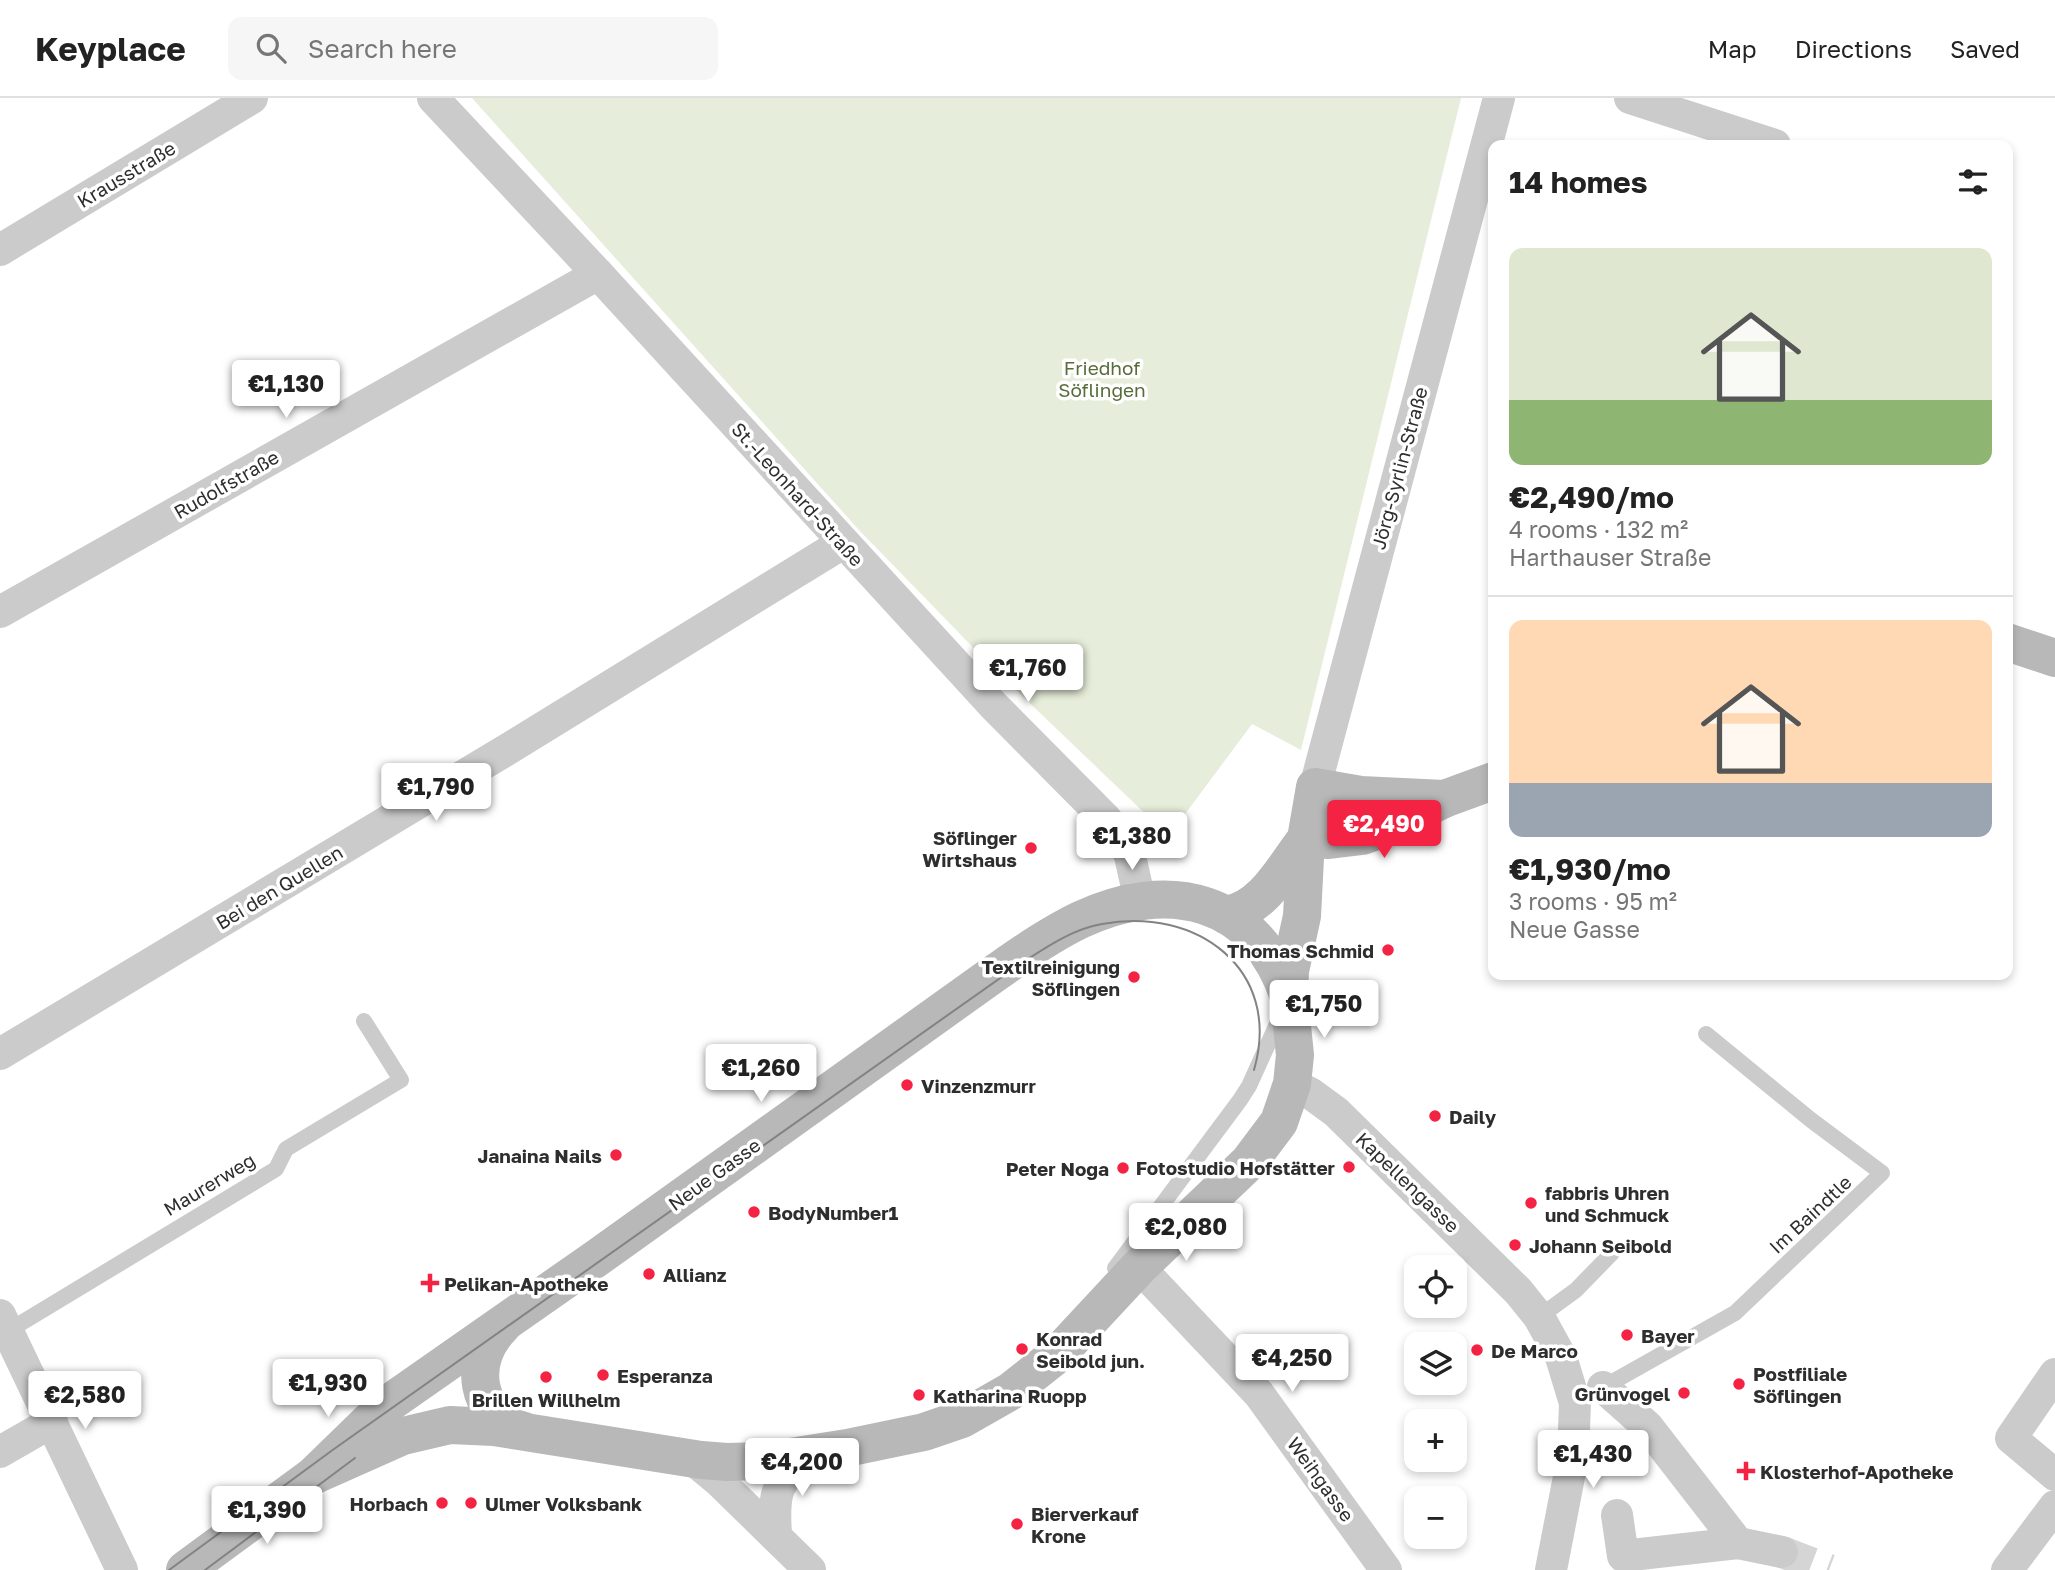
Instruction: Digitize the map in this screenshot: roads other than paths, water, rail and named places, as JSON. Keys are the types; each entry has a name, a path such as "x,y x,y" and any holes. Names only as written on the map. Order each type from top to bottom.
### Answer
{"street":[{"name":"Krausstraße","path":"0,250 252,98"},
{"name":"St.-Leonhard-Straße","path":"433,98 993,705 1116,831 1130,856 1140,901"},
{"name":"Jörg-Syrlin-Straße","path":"1306,839 1315,787 1499,98"},
{"path":"1630,98 1760,140"},
{"name":"Rudolfstraße","path":"0,612 598,274"},
{"name":"Bei den Quellen","path":"0,1054 353,843 843,543"},
{"path":"2013,644 2055,658"},
{"path":"1306,839 1329,840 1362,836 1444,799 1488,783"},
{"path":"1315,787 1360,795 1444,799"},
{"path":"1226,915 1239,913 1253,906 1306,839"},
{"path":"1292,1084 1295,1055 1289,997 1290,971 1302,916 1306,839"},
{"name":"Neue Gasse","path":"185,1570 313,1476 385,1406 1030,950 1079,921 1140,901 1158,899 1192,902 1226,915"},
{"path":"1226,915 1257,939 1281,972 1289,997"},
{"name":"Neue Gasse","path":"313,1476 403,1436 438,1427 514,1426 697,1459 745,1462 807,1455 924,1432 953,1422 987,1406 1028,1379 1059,1353 1139,1267 1249,1162 1279,1122 1292,1084"},
{"name":"Kapellengasse","path":"1292,1084 1336,1112 1488,1259 1539,1317 1561,1357 1575,1403 1573,1456 1551,1570"},
{"name":"Weihgasse","path":"1139,1267 1259,1394 1386,1570"},
{"path":"511,1318 489,1341 481,1357 479,1372 485,1399 514,1426"},
{"path":"4,1323 122,1570"},
{"path":"2055,1374 2011,1438 2055,1475"},
{"path":"1603,1387 1648,1427 1738,1543"},
{"path":"0,1452 52,1422"},
{"path":"776,1534 774,1501 778,1489 786,1475 807,1455"},
{"path":"697,1459 810,1570"},
{"path":"2007,1570 2055,1506"},
{"path":"1617,1515 1623,1556 1738,1543 1782,1552"}],"lane":[{"path":"514,1426 684,1449 753,1453 820,1445 905,1429 940,1419 981,1400 1032,1367 1079,1319 1240,1100 1249,1086 1289,997"},
{"name":"Maurerweg","path":"4,1323 275,1169 286,1149 401,1080 364,1021"},
{"name":"Im Baindtle","path":"1575,1403 1735,1313 1882,1173 1811,1121 1706,1034"},
{"path":"1539,1317 1576,1290 1612,1253"}],"tunnel":[{"path":"1782,1552 1829,1570"}],"tram line":[{"path":"169,1570 334,1449 1020,964 1069,935 1091,926 1137,921 1169,925 1199,936 1224,952 1243,975 1256,1002 1260,1034 1254,1070"},
{"path":"205,1570 355,1458"}],"place":[{"name":"Söflinger Wirtshaus","path":"1031,848"},
{"name":"Thomas Schmid","path":"1388,950"},
{"name":"Textilreinigung Söflingen","path":"1134,977"},
{"name":"Vinzenzmurr","path":"907,1085"},
{"name":"Daily","path":"1435,1116"},
{"name":"Janaina Nails","path":"616,1155"},
{"name":"Fotostudio Hofstätter","path":"1349,1167"},
{"name":"Peter Noga","path":"1123,1168"},
{"name":"fabbris Uhren und Schmuck","path":"1531,1203"},
{"name":"BodyNumber1","path":"754,1212"},
{"name":"Johann Seibold","path":"1515,1245"},
{"name":"Allianz","path":"649,1274"},
{"name":"Pelikan-Apotheke","path":"430,1283"},
{"name":"Bayer","path":"1627,1335"},
{"name":"Konrad Seibold jun.","path":"1022,1349"},
{"name":"De Marco","path":"1477,1350"},
{"name":"Esperanza","path":"603,1375"},
{"name":"Brillen Willhelm","path":"546,1377"},
{"name":"Postfiliale Söflingen","path":"1739,1384"},
{"name":"Grünvogel","path":"1684,1393"},
{"name":"Katharina Ruopp","path":"919,1395"},
{"name":"Klosterhof-Apotheke","path":"1746,1471"},
{"name":"Horbach","path":"442,1503"},
{"name":"Ulmer Volksbank","path":"471,1503"},
{"name":"Bierverkauf Krone","path":"1017,1524"}],"park label":[{"name":"Friedhof Söflingen","path":"1102,378"}]}
